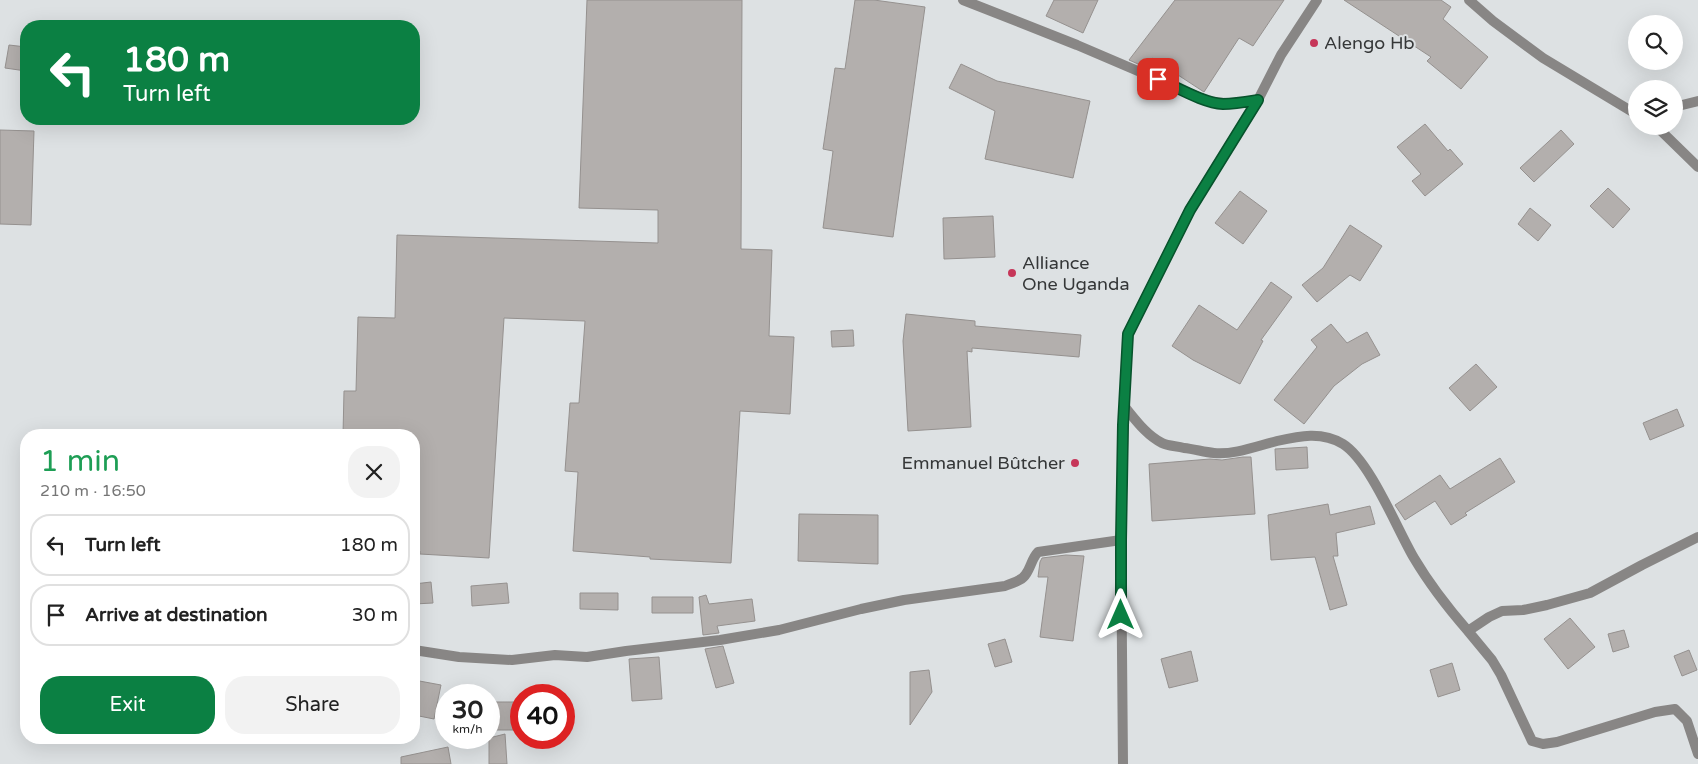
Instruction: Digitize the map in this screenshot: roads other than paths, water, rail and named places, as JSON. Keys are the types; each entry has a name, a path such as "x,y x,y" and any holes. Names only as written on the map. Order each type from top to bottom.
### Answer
{"street":[{"path":"963,0 1077,45 1208,101 1222,104 1239,104 1258,100"},
{"path":"1122,764 1121,540 1127,339 1130,328 1190,210 1258,100 1281,55 1317,0"},
{"path":"1469,0 1493,21 1543,58 1628,109"},
{"path":"1683,105 1698,101"},
{"path":"1665,135 1698,167"},
{"path":"1124,406 1151,436 1163,443 1215,454 1243,450 1294,437 1311,435 1323,436 1340,442 1352,450 1359,458 1415,559 1440,598 1492,660 1532,740 1543,744 1557,742 1655,712 1675,709 1687,721 1698,754"},
{"path":"1468,631 1502,611 1539,606 1590,593 1642,564 1698,538"},
{"path":"420,651 459,657 512,660 555,655 587,657 720,640 779,630 904,600 1004,586 1027,574 1034,556 1038,552 1121,540"}],"place":[{"name":"Alengo Hb","path":"1314,43"},
{"name":"Alliance One Uganda","path":"1012,273"},
{"name":"Emmanuel Bûtcher","path":"1075,463"}]}
